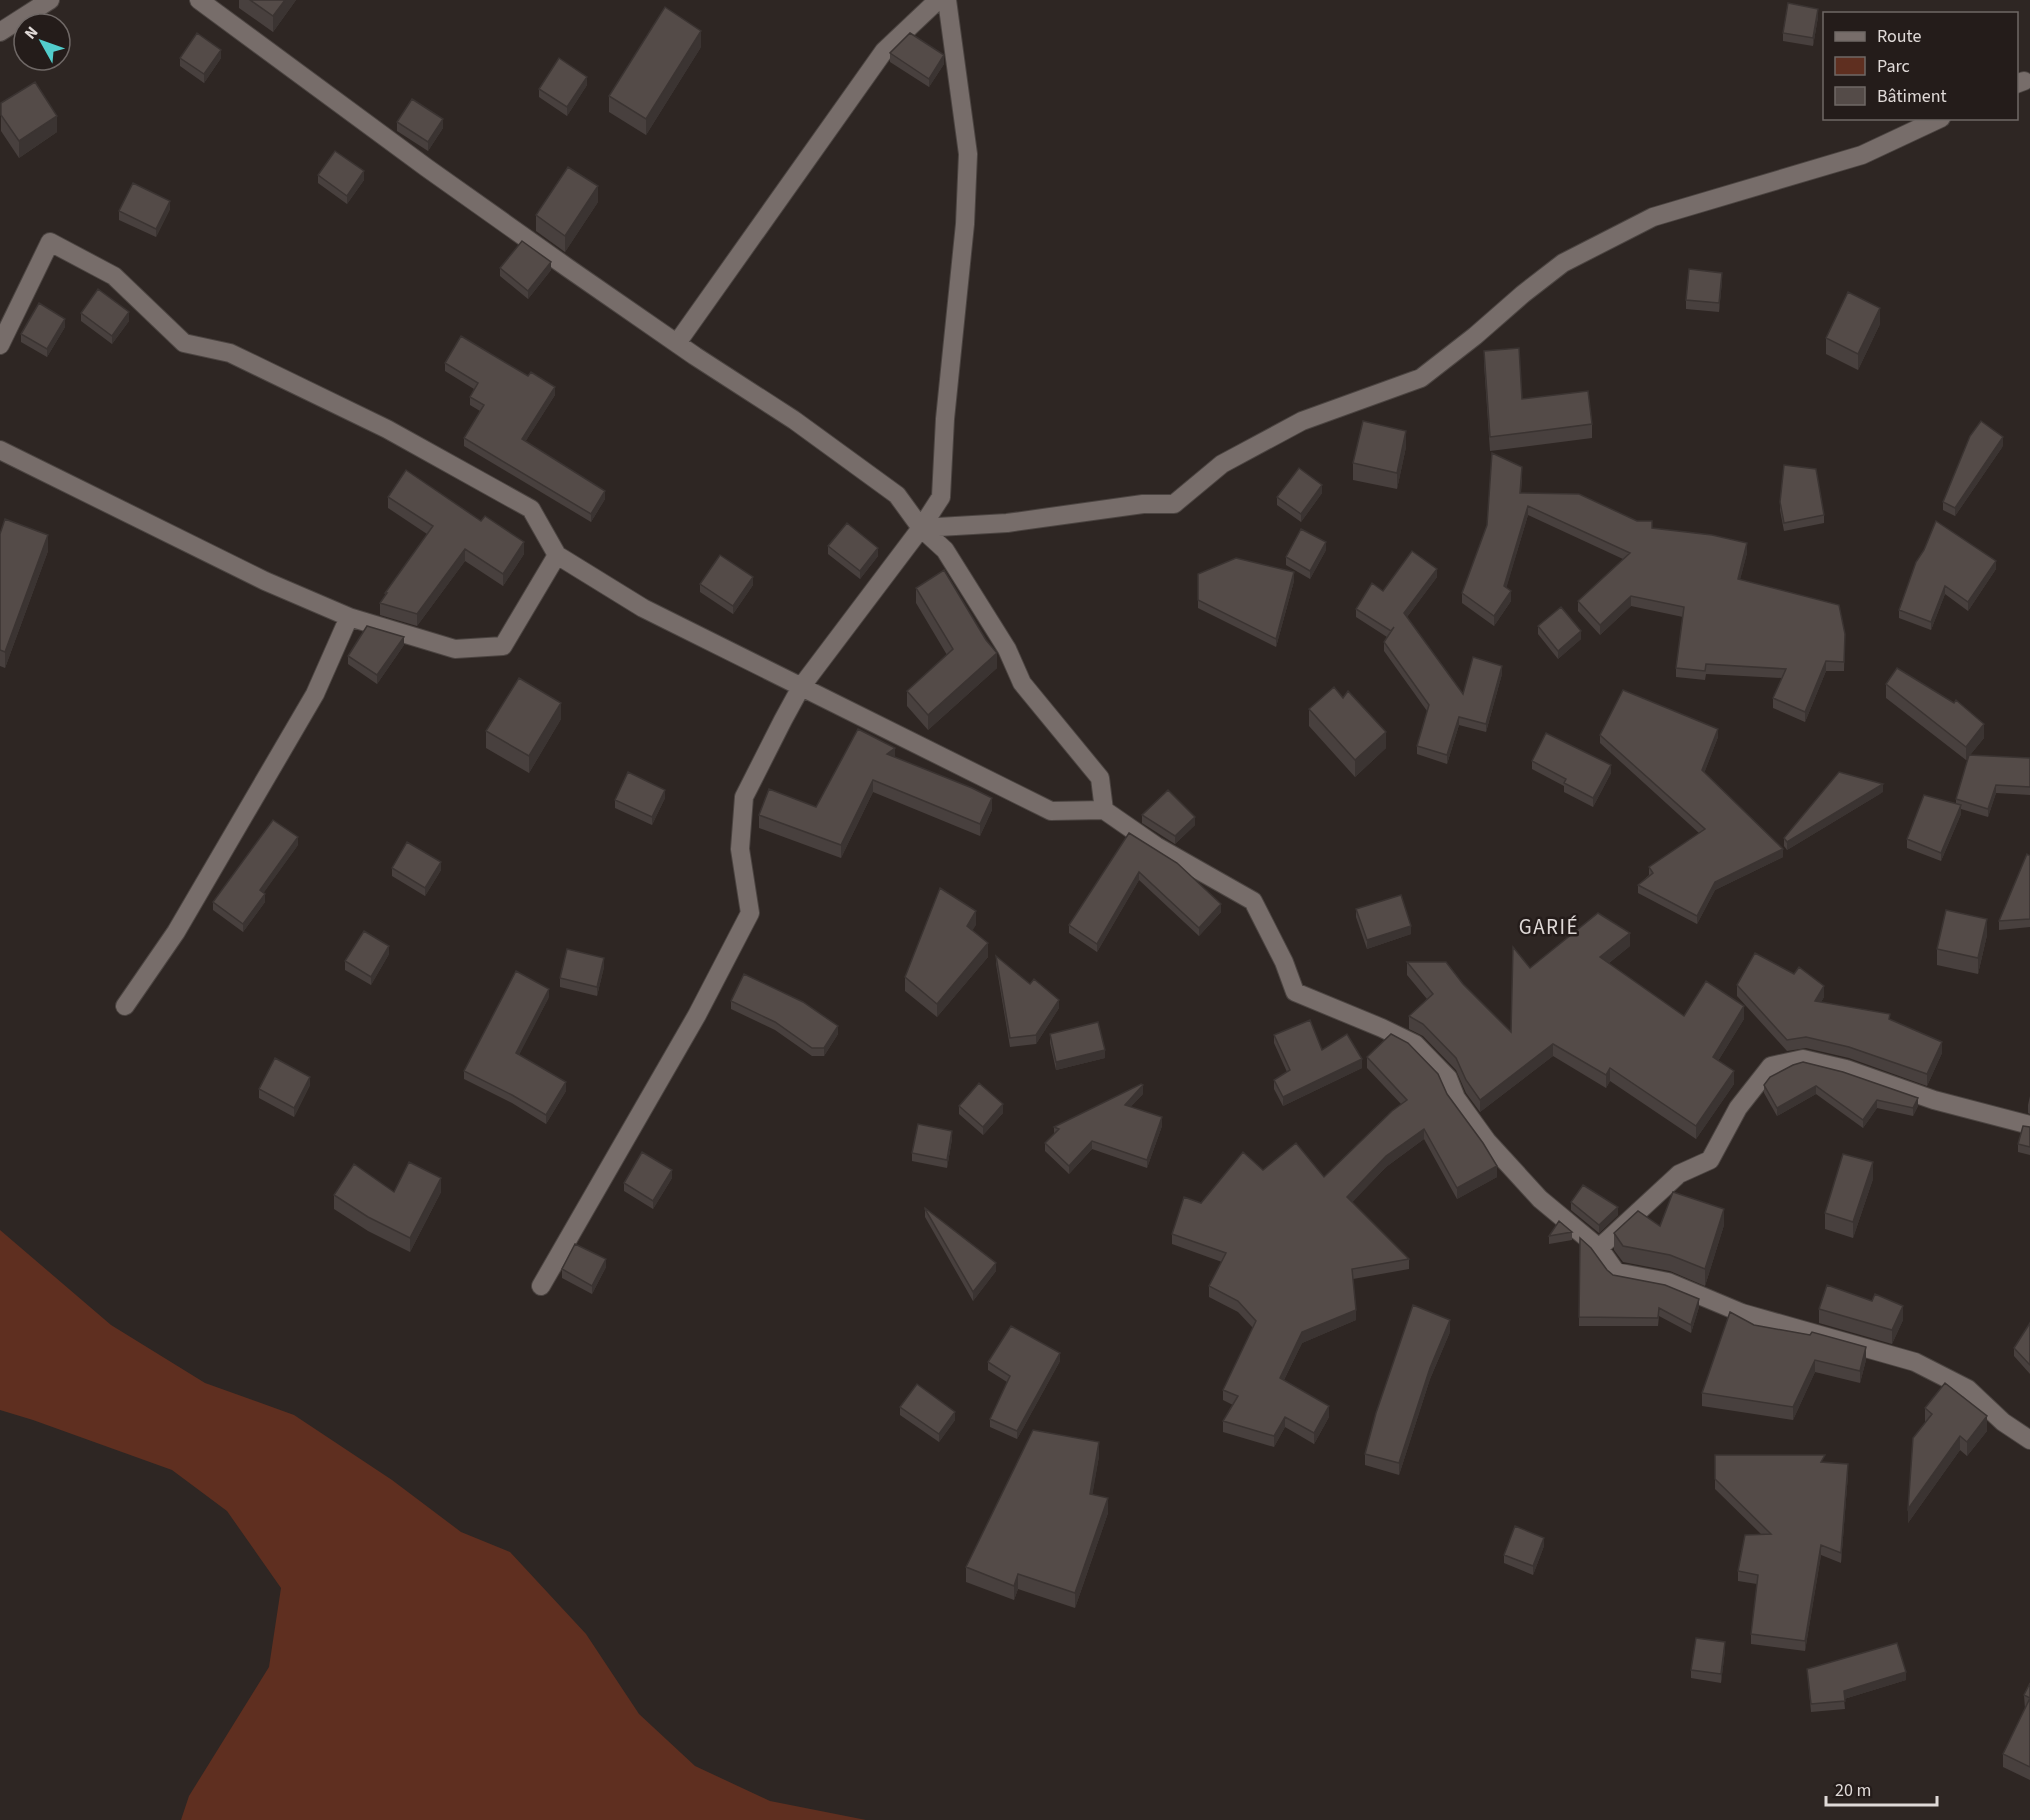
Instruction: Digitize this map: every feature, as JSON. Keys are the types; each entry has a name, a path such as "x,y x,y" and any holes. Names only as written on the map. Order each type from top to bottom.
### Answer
{"street":[{"path":"0,32 50,0"},
{"path":"199,0 427,168 677,343 794,420 897,495 921,528 945,550 1007,649 1022,683 1100,778 1104,810"},
{"path":"677,343 884,51 938,0"},
{"path":"540,1286 697,1015 750,912 740,849 744,797 801,687 921,528 941,497 945,419 964,224 968,154 947,0"},
{"path":"921,528 1006,523 1143,504 1174,504 1222,464 1302,421 1421,378 1563,263 1653,217 1862,155 1937,120"},
{"path":"0,345 50,242 114,276 184,343 230,353 387,429 531,509 557,555 643,608 1051,811 1104,810 1156,846 1253,901 1284,962 1295,992 1416,1044 1448,1078 1456,1098 1487,1141 1540,1199 1599,1248 1616,1272 1668,1282 1742,1313 1915,1362 1968,1389 2003,1422 2030,1440"},
{"path":"0,450 265,581 349,617 455,649 503,646 557,555"},
{"path":"125,1006 176,932 315,694 349,617"},
{"path":"1599,1248 1679,1173 1710,1160 1738,1108 1771,1066 1803,1059 1846,1069 1934,1100 2030,1125"}],"green space":[{"path":"0,1230 111,1325 205,1383 294,1415 392,1480 461,1532 510,1552 586,1634 639,1714 695,1766 770,1801 866,1820 181,1820 189,1796 269,1667 281,1588 227,1511 172,1470 0,1410"}],"building":[{"path":"250,0 285,0 273,16"},
{"path":"1788,3 1818,9 1813,38 1783,33"},
{"path":"665,7 701,31 646,119 609,96"},
{"path":"197,33 221,50 204,74 180,58"},
{"path":"910,33 944,55 929,79 890,53"},
{"path":"559,58 587,77 567,107 539,89"},
{"path":"35,82 57,116 19,141 1,115 1,103"},
{"path":"412,99 443,119 428,142 397,122"},
{"path":"335,151 364,171 347,196 318,175"},
{"path":"568,167 598,186 565,236 536,215"},
{"path":"133,183 170,201 156,229 119,211"},
{"path":"522,241 551,262 528,291 500,268"},
{"path":"1689,269 1722,273 1719,303 1686,300"},
{"path":"98,289 129,312 112,336 81,313"},
{"path":"1848,292 1880,308 1858,354 1826,338"},
{"path":"39,303 65,319 47,349 21,334"},
{"path":"461,336 528,376 531,372 555,387 522,439 605,491 591,514 464,438 484,405 470,397 478,383 445,363"},
{"path":"1519,348 1522,399 1588,391 1592,424 1490,437 1484,351"},
{"path":"1363,421 1406,431 1397,473 1353,463"},
{"path":"1981,421 2003,437 1955,508 1943,502 1970,436"},
{"path":"1492,453 1522,467 1520,493 1579,494 1637,521 1652,521 1652,528 1712,535 1747,543 1738,579 1839,605 1845,634 1844,662 1826,661 1805,712 1773,698 1786,669 1706,664 1705,671 1676,668 1684,607 1631,596 1600,625 1578,601 1630,553 1528,506 1504,586 1511,591 1494,616 1462,593 1487,525"},
{"path":"1784,465 1816,469 1824,515 1784,523 1780,502"},
{"path":"1299,468 1322,485 1301,514 1277,497"},
{"path":"406,470 481,521 485,516 524,542 503,574 465,549 417,614 380,603 433,526 388,497"},
{"path":"5,519 48,535 5,652 0,650 0,534"},
{"path":"1936,521 1996,561 1968,602 1945,586 1931,622 1899,610 1916,562 1924,550"},
{"path":"847,523 878,548 860,571 828,546"},
{"path":"1301,529 1326,542 1310,571 1286,557"},
{"path":"1412,551 1437,569 1404,613 1463,694 1473,657 1502,666 1486,724 1459,717 1447,755 1417,746 1429,705 1384,642 1394,627 1391,631 1356,609 1372,583 1383,591"},
{"path":"720,555 753,577 733,606 700,584"},
{"path":"1236,558 1294,572 1276,639 1198,600 1198,574"},
{"path":"944,570 986,640 997,653 928,715 907,691 953,649 916,588"},
{"path":"1561,607 1581,631 1558,651 1538,626"},
{"path":"367,626 404,637 377,675 348,656"},
{"path":"1897,668 1954,703 1956,700 1984,724 1966,747 1886,684"},
{"path":"519,678 561,703 529,756 486,731"},
{"path":"1334,687 1343,698 1348,691 1386,732 1355,760 1309,709"},
{"path":"1623,690 1718,729 1702,770 1783,849 1715,882 1697,916 1638,885 1653,873 1649,867 1705,829 1600,735"},
{"path":"858,729 895,748 887,754 992,798 980,824 873,780 841,845 759,815 769,789 816,807"},
{"path":"1546,733 1611,765 1593,798 1564,783 1566,779 1532,761"},
{"path":"1969,755 2030,758 2030,787 1996,785 1988,809 1956,799"},
{"path":"628,772 665,790 652,817 615,800"},
{"path":"1839,772 1883,784 1787,842 1784,838"},
{"path":"1168,790 1195,817 1175,836 1142,815"},
{"path":"1924,795 1961,805 1941,853 1907,839"},
{"path":"273,820 298,837 260,890 265,894 243,924 213,902"},
{"path":"1129,833 1177,863 1221,904 1199,928 1139,872 1097,944 1069,925"},
{"path":"407,842 441,862 425,888 392,868"},
{"path":"2027,854 2030,856 2030,919 1999,921"},
{"path":"940,888 976,911 967,926 988,943 937,1004 905,977"},
{"path":"1401,895 1411,926 1367,940 1356,909"},
{"path":"1946,910 1987,919 1978,958 1937,949"},
{"path":"1598,913 1630,933 1600,957 1684,1016 1706,981 1744,1006 1713,1057 1734,1071 1696,1126 1610,1068 1606,1075 1553,1044 1480,1100 1466,1080 1456,1058 1423,1024 1409,1016 1433,994 1407,962 1446,962 1463,984 1511,1032 1513,947 1530,968"},
{"path":"364,931 389,946 371,977 345,961"},
{"path":"567,949 604,958 597,987 560,978"},
{"path":"1755,953 1794,974 1799,967 1824,986 1815,1001 1890,1014 1889,1019 1942,1042 1927,1074 1849,1047 1806,1037 1787,1040 1737,985"},
{"path":"996,956 1030,984 1034,979 1059,1000 1036,1035 1010,1038"},
{"path":"516,971 549,989 516,1053 566,1082 546,1115 464,1071"},
{"path":"744,974 803,1002 838,1026 824,1048 812,1048 775,1022 731,1001"},
{"path":"1310,1020 1322,1050 1347,1034 1362,1059 1283,1097 1274,1080 1290,1070 1274,1035"},
{"path":"1098,1022 1105,1050 1056,1062 1050,1034"},
{"path":"1391,1034 1408,1043 1438,1074 1447,1094 1497,1166 1457,1188 1424,1129 1386,1156 1347,1197 1409,1259 1352,1269 1356,1310 1302,1332 1280,1378 1329,1406 1314,1433 1285,1417 1274,1436 1223,1421 1238,1396 1223,1390 1256,1321 1238,1301 1209,1286 1226,1253 1172,1234 1184,1197 1201,1203 1243,1152 1263,1170 1296,1143 1324,1177 1392,1111 1407,1100 1367,1057"},
{"path":"275,1058 310,1077 294,1108 259,1089"},
{"path":"1803,1062 1843,1072 1918,1098 1913,1108 1877,1100 1863,1120 1816,1086 1777,1108 1764,1085 1770,1077"},
{"path":"979,1083 1003,1104 983,1127 959,1106"},
{"path":"1143,1085 1125,1105 1162,1117 1147,1160 1092,1141 1069,1166 1045,1143 1059,1129 1054,1127"},
{"path":"918,1124 952,1131 947,1160 912,1153"},
{"path":"2023,1126 2030,1127 2030,1147 2018,1144"},
{"path":"642,1152 672,1170 653,1201 624,1183"},
{"path":"1843,1154 1873,1162 1853,1222 1825,1213"},
{"path":"409,1162 441,1178 410,1238 368,1217 334,1195 354,1164 394,1192"},
{"path":"1583,1185 1618,1207 1599,1225 1571,1202"},
{"path":"1673,1192 1724,1209 1705,1269 1670,1255 1623,1246 1614,1233 1638,1211 1660,1226"},
{"path":"925,1209 996,1263 973,1292"},
{"path":"1559,1221 1572,1232 1549,1236"},
{"path":"1580,1238 1613,1275 1665,1285 1699,1299 1691,1325 1659,1308 1658,1318 1579,1317"},
{"path":"575,1244 606,1259 592,1286 562,1269"},
{"path":"1827,1285 1872,1301 1875,1294 1903,1306 1892,1330 1819,1309"},
{"path":"1413,1305 1450,1320 1430,1368 1399,1463 1365,1454 1376,1413"},
{"path":"1730,1312 1754,1325 1810,1335 1812,1332 1866,1347 1860,1371 1815,1360 1793,1407 1702,1393"},
{"path":"2030,1323 2030,1365 2014,1348"},
{"path":"1011,1326 1060,1353 1017,1431 990,1419 1010,1376 988,1362"},
{"path":"1945,1383 1987,1416 1967,1442 1960,1436 1908,1509 1913,1438 1932,1414 1925,1408"},
{"path":"917,1384 955,1412 939,1434 900,1407"},
{"path":"1033,1430 1099,1442 1090,1494 1108,1498 1075,1593 1018,1574 1014,1586 966,1567"},
{"path":"1715,1455 1825,1455 1821,1462 1848,1464 1841,1553 1821,1545 1805,1641 1751,1634 1758,1575 1738,1571 1745,1535 1771,1534 1715,1479"},
{"path":"1515,1526 1544,1538 1533,1566 1504,1555"},
{"path":"1696,1638 1725,1642 1721,1674 1691,1670"},
{"path":"1897,1643 1906,1672 1844,1691 1845,1701 1811,1704 1807,1669"},
{"path":"2030,1683 2030,1698 2024,1695"},
{"path":"2030,1698 2030,1767 2003,1754"}],"district":[{"name":"GARIÉ","path":"1549,927"}]}
